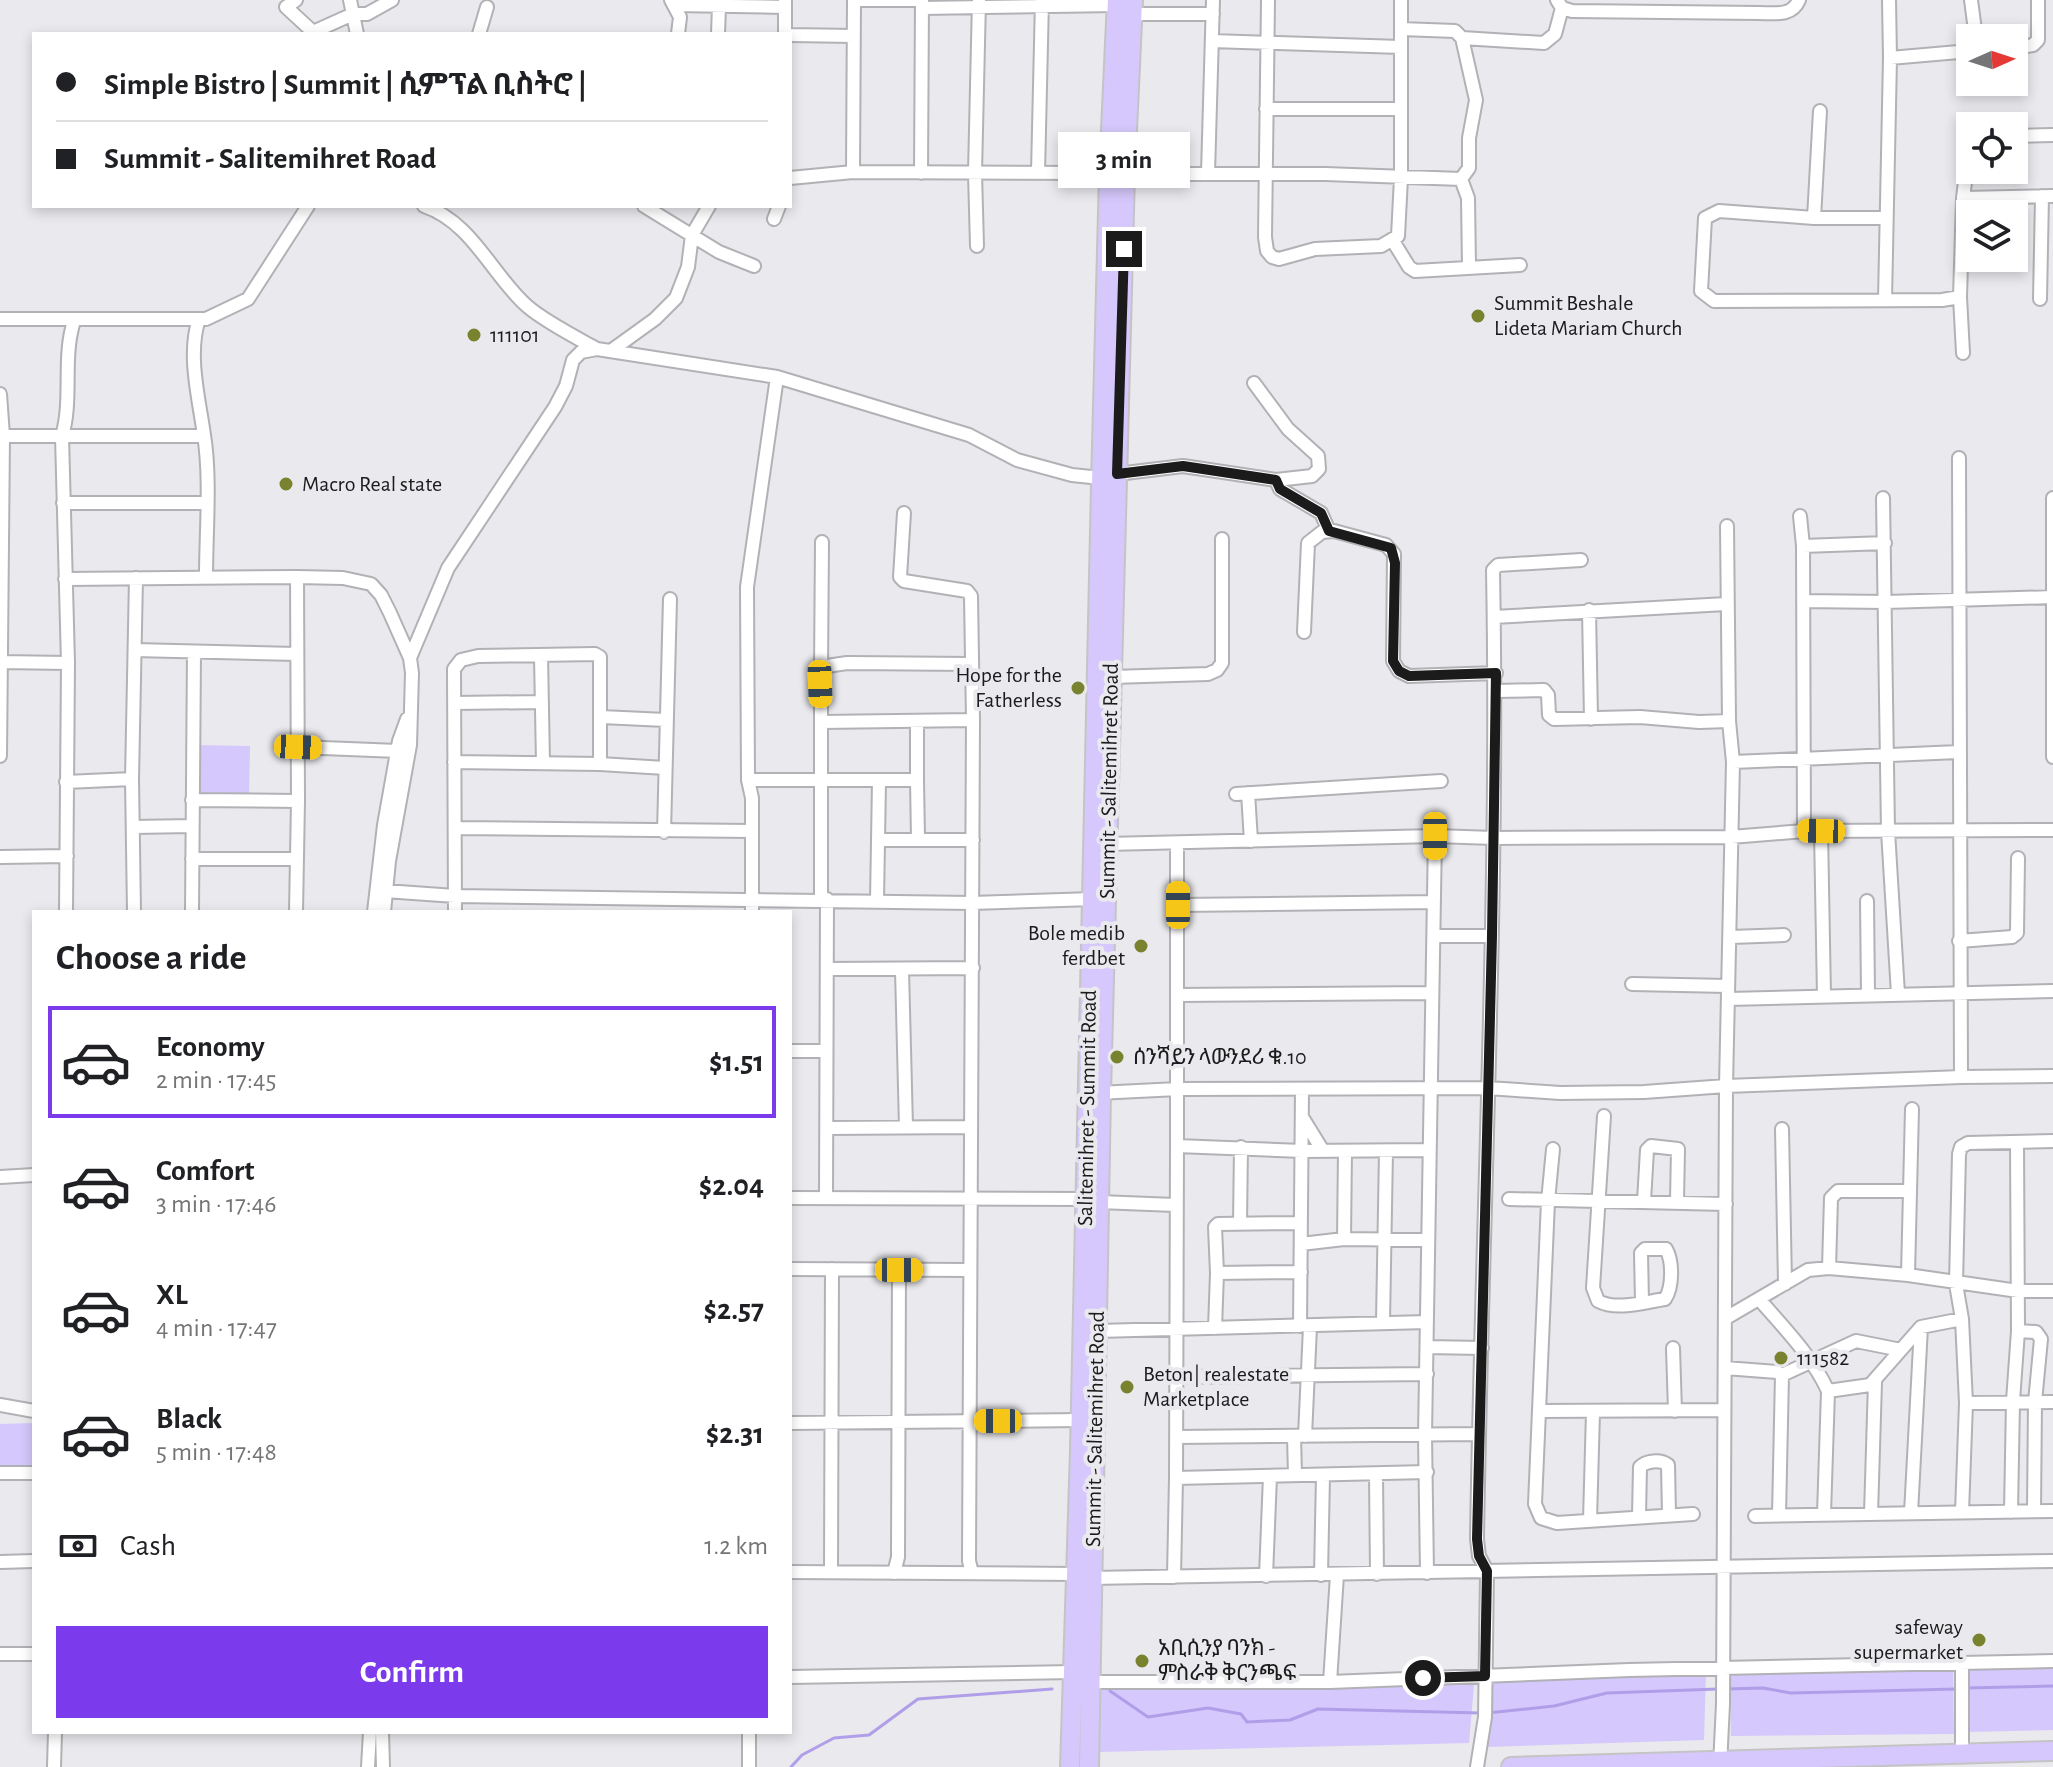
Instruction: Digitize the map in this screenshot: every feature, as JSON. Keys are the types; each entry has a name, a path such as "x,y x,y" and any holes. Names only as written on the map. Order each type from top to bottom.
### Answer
{"main road":[{"path":"1117,173 1125,5"},
{"name":"Salitemihret - Summit Road","path":"1089,1767 1091,1622 1086,1582 1080,1420 1092,1200 1093,899 1117,173"},
{"name":"Summit - Salitemihret Road","path":"1094,1094 1112,677 1109,480"},
{"name":"Summit - Salitemihret Road","path":"1086,1582 1098,1331 1092,1200"},
{"name":"Salitemihret - Summit Road","path":"1070,1767 1074,1672 1086,1582"},
{"path":"1511,1767 1720,1764 2053,1751"}],"street":[{"path":"296,0 286,7 313,32 353,14 367,14 392,0"},
{"path":"350,0 357,32"},
{"path":"853,172 856,0 1213,7 1208,173"},
{"path":"1268,0 1265,237 1267,251 1279,259 1315,249 1381,246 1398,236 1401,0"},
{"path":"1462,38 1544,43 1555,34 1559,4 1572,11 1604,5 1788,12 1794,10 1799,0"},
{"path":"1885,300 1889,0"},
{"path":"1971,0 1974,24"},
{"path":"2028,46 2038,40 2038,0"},
{"path":"672,3 719,6 785,3 788,32"},
{"path":"672,3 680,17 678,32"},
{"path":"921,173 922,3"},
{"path":"977,246 975,173 979,3"},
{"path":"1038,173 1042,3"},
{"path":"718,32 719,6"},
{"path":"480,32 487,7"},
{"path":"1401,29 1455,31 1462,38 1476,104 1469,138 1469,168 1461,179"},
{"path":"792,35 854,36"},
{"path":"1212,41 1401,47"},
{"path":"1890,58 1956,52"},
{"path":"1266,109 1401,109"},
{"path":"1814,218 1820,111"},
{"path":"2028,136 2053,135"},
{"path":"792,178 853,172 1208,173 1461,179"},
{"path":"1461,179 1468,198 1469,266"},
{"path":"1963,353 1960,297 1965,184"},
{"path":"1963,198 2047,196 2040,299"},
{"path":"0,319 206,319 248,299 307,208"},
{"path":"428,208 443,216 474,243 528,308 597,349"},
{"path":"647,208 719,252 754,266"},
{"path":"612,350 655,319 676,298 688,267 692,235 708,208"},
{"path":"774,219 778,208"},
{"path":"1886,218 1814,218 1719,211 1710,214 1705,218 1701,291 1714,301 1942,300 1960,297"},
{"path":"1393,241 1409,267 1415,271 1520,265"},
{"path":"199,319 194,331 194,349 204,436 206,577"},
{"path":"66,910 68,663 62,436 67,418 68,351 74,321"},
{"path":"384,910 410,745 410,658 448,568 555,407 566,386 573,360 581,352 612,350 777,377 969,435 1017,460 1072,475 1109,480 1183,466 1276,480 1312,476 1319,469 1318,456 1288,429 1254,383"},
{"path":"752,910 747,587 777,377"},
{"path":"0,394 0,756"},
{"path":"2,436 204,436"},
{"path":"1959,458 1961,1077"},
{"path":"1276,480 1280,489 1321,513 1329,531"},
{"path":"1883,498 1888,831 1898,994"},
{"path":"2053,498 2053,757"},
{"path":"63,503 206,503"},
{"path":"904,513 900,577 904,581 967,591 971,596 973,968 969,1561 972,1573"},
{"path":"1800,516 1803,546 1804,831"},
{"path":"1720,1764 1723,1704 1726,1086 1733,762 1726,604 1727,526"},
{"path":"1304,632 1308,543 1322,532 1329,531 1391,548 1395,563 1393,661 1399,671 1409,676 1496,673"},
{"path":"1112,677 1208,674 1217,670 1222,663 1222,539"},
{"path":"822,542 820,780 828,969 826,1198"},
{"path":"1803,546 1885,543"},
{"path":"1477,1767 1485,1710 1487,1571 1479,1556 1477,1539 1494,838 1495,567 1581,560"},
{"path":"65,579 297,577 362,580 371,584 381,595 410,658"},
{"path":"296,910 297,577"},
{"path":"134,910 132,779 136,578"},
{"path":"1803,601 1958,601 2052,597"},
{"path":"664,832 670,599"},
{"path":"1494,617 1726,604"},
{"path":"1589,610 1591,719"},
{"path":"135,650 297,654"},
{"path":"192,910 194,652"},
{"path":"455,910 454,669 461,660 478,656 595,654 600,657 600,764"},
{"path":"541,656 543,763"},
{"path":"1,662 68,663"},
{"path":"821,670 847,663 972,664"},
{"path":"1496,691 1544,690 1548,695 1550,719 1640,717 1729,721"},
{"path":"454,703 541,702"},
{"path":"374,910 384,825 398,751 409,716"},
{"path":"601,717 666,720"},
{"path":"821,722 973,720"},
{"path":"917,722 918,839"},
{"path":"298,747 398,751"},
{"path":"1733,762 1958,752"},
{"path":"454,762 665,768"},
{"path":"66,782 132,779"},
{"path":"748,780 917,780"},
{"path":"877,901 879,781"},
{"path":"1251,841 1242,793 1441,781"},
{"path":"192,800 298,801"},
{"path":"133,827 192,826"},
{"path":"455,828 752,831"},
{"path":"1107,844 1435,836 1731,837 1804,831 2053,830"},
{"path":"1821,831 1824,996"},
{"path":"1427,1573 1425,1435 1435,836"},
{"path":"878,840 973,840"},
{"path":"1174,1577 1177,1437 1174,1377 1177,843"},
{"path":"0,857 67,856"},
{"path":"1959,941 2012,937 2017,933 2018,858"},
{"path":"192,859 297,859"},
{"path":"385,891 455,896 972,903 1093,899"},
{"path":"669,897 669,910"},
{"path":"1867,901 1868,994"},
{"path":"1178,905 1434,902"},
{"path":"1731,937 1784,935"},
{"path":"1434,936 1492,936"},
{"path":"828,969 973,968"},
{"path":"902,970 906,1127"},
{"path":"1632,984 1824,996 2053,991"},
{"path":"1178,995 1431,993"},
{"path":"792,1051 826,1051"},
{"path":"1094,1094 1178,1089 1431,1088 1560,1093 1644,1092 1726,1086 2053,1076"},
{"path":"1295,1475 1308,1376 1301,1272 1302,1089"},
{"path":"1908,1275 1912,1109"},
{"path":"1604,1116 1593,1288 1598,1301 1608,1306 1642,1302 1665,1299 1669,1294 1669,1256 1666,1249 1645,1249 1641,1253 1642,1302"},
{"path":"1302,1117 1323,1151"},
{"path":"827,1128 971,1127"},
{"path":"1782,1129 1785,1284"},
{"path":"1962,1512 1966,1403 1962,1319 1956,1284 1961,1147 1968,1143 2053,1141"},
{"path":"2011,1512 2018,1331 2017,1142"},
{"path":"1177,1146 1302,1151 1429,1150"},
{"path":"1644,1201 1648,1147 1673,1146 1679,1153 1677,1201"},
{"path":"1240,1223 1241,1147"},
{"path":"1553,1149 1535,1504 1541,1518 1557,1523 1693,1514"},
{"path":"1344,1239 1345,1151"},
{"path":"1383,1322 1386,1151"},
{"path":"0,1177 32,1175"},
{"path":"1829,1268 1833,1193 1909,1191"},
{"path":"792,1198 971,1197 1175,1205"},
{"path":"1509,1199 1726,1204"},
{"path":"1215,1328 1215,1227 1240,1223 1301,1223"},
{"path":"1301,1244 1344,1239 1428,1240"},
{"path":"1726,1318 1808,1270 1829,1268 1908,1275 2018,1291 2053,1291"},
{"path":"792,1269 970,1270"},
{"path":"831,1572 832,1269"},
{"path":"894,1573 898,1557 899,1270"},
{"path":"1217,1273 1301,1272"},
{"path":"1759,1299 1810,1361 1828,1391 1824,1514"},
{"path":"1828,1391 1870,1385 1921,1327 1962,1319"},
{"path":"1098,1331 1427,1322"},
{"path":"1911,1513 1921,1327"},
{"path":"2018,1331 2036,1332 2041,1339 2035,1402 2034,1511"},
{"path":"1782,1375 1856,1341 1901,1350"},
{"path":"1427,1347 1482,1348"},
{"path":"1673,1348 1675,1411"},
{"path":"1725,1368 1782,1375"},
{"path":"1174,1377 1427,1374"},
{"path":"1779,1515 1782,1375"},
{"path":"1871,1514 1875,1382"},
{"path":"1966,1403 2053,1402"},
{"path":"0,1405 32,1411"},
{"path":"1540,1411 1724,1410"},
{"path":"1590,1520 1593,1412"},
{"path":"792,1423 1080,1420"},
{"path":"1177,1437 1478,1434"},
{"path":"1639,1516 1640,1467 1645,1462 1664,1462 1668,1465 1669,1515"},
{"path":"1176,1478 1427,1472"},
{"path":"0,1473 32,1473"},
{"path":"1376,1474 1377,1574"},
{"path":"1321,1575 1323,1475"},
{"path":"1266,1576 1270,1476"},
{"path":"1755,1516 2053,1511"},
{"path":"0,1562 32,1561"},
{"path":"792,1572 972,1573 1086,1582 1174,1577 2053,1561"},
{"path":"1330,1682 1337,1575"},
{"path":"0,1654 32,1654"},
{"path":"1092,1682 1330,1682 1485,1676 1723,1675 2053,1661"},
{"path":"1962,1663 1962,1755"},
{"path":"792,1677 1074,1672"},
{"path":"54,1767 55,1734"},
{"path":"368,1767 370,1734"},
{"path":"382,1734 383,1767"},
{"path":"749,1734 749,1767"}],"shaded area":[{"path":"195,745 250,746 249,796 194,795"},
{"path":"32,1423 32,1465 0,1466 0,1424"},
{"path":"1953,1667 1954,1734 1731,1736 1730,1671"},
{"path":"2053,1667 2053,1730 1966,1732 1965,1669"},
{"path":"1706,1672 1704,1740 1488,1747 1493,1682"},
{"path":"1098,1685 1474,1685 1469,1743 1098,1752"}],"waterway":[{"path":"1965,1688 2053,1686"},
{"path":"1725,1689 1763,1688 1791,1693 1957,1689"},
{"path":"791,1767 802,1755 834,1738 869,1735 918,1699 1052,1689"},
{"path":"1487,1713 1554,1706 1607,1693 1718,1689"},
{"path":"1110,1691 1148,1717 1208,1708 1241,1714 1247,1722 1290,1720 1318,1709 1480,1713"}],"place":[{"name":"Summit Beshale Lideta Mariam Church","path":"1478,316"},
{"name":"111101","path":"474,335"},
{"name":"Macro Real state","path":"286,484"},
{"name":"Hope for the Fatherless","path":"1078,688"},
{"name":"Bole medib ferdbet","path":"1141,946"},
{"name":"ሰንሻይን ላውንደሪ ቁ.10","path":"1117,1057"},
{"name":"111582","path":"1781,1358"},
{"name":"Beton| realestate Marketplace","path":"1127,1387"},
{"name":"safeway supermarket","path":"1979,1640"},
{"name":"አቢሲንያ ባንክ - ምስራቅ ቅርንጫፍ","path":"1142,1661"}],"route":[{"path":"1124,249 1117,474 1183,466 1276,480 1280,489 1321,513 1329,531 1391,548 1395,563 1393,661 1399,671 1409,676 1496,673 1478,1434 1477,1539 1479,1556 1487,1571 1485,1676 1423,1678"}]}
